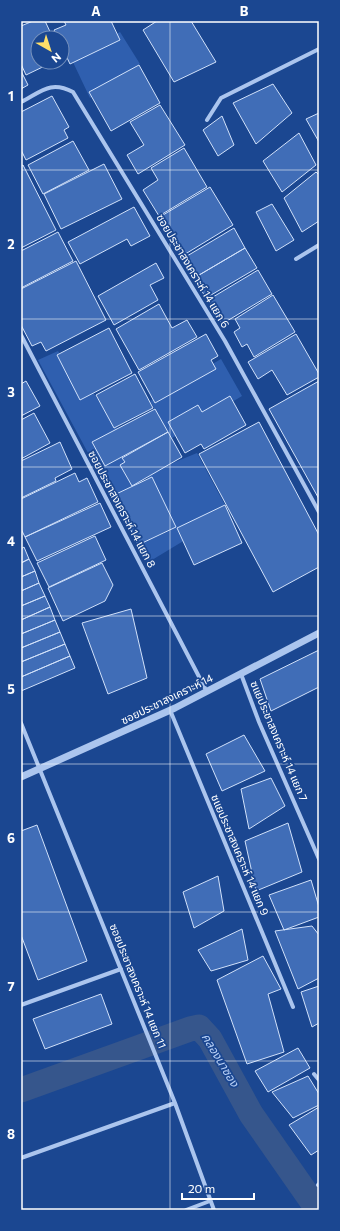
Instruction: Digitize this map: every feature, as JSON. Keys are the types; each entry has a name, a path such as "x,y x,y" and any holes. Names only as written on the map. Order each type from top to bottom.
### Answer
{"street":[{"path":"207,120 221,98 319,49"},
{"name":"ซอยประชาสงเคราะห์ 14 แยก 6","path":"21,102 51,86 62,87 73,92 225,341 319,512"},
{"path":"296,259 319,245"},
{"name":"ซอยประชาสงเคราะห์ 14 แยก 8","path":"21,335 207,692"},
{"name":"ซอยประชาสงเคราะห์ 14","path":"21,778 207,692 319,633"},
{"name":"ซแยประชาสงเคราะห์ 14 แยก 7","path":"241,674 319,859"},
{"name":"ซแยประชาสงเคราะห์ 14 แยก 9","path":"170,710 293,1007"},
{"name":"ซอยประชาสงเคราะห์ 14 แยก 11","path":"21,723 175,1102 214,1210"},
{"path":"21,1005 121,970"},
{"path":"314,1074 319,1080"},
{"path":"21,1158 175,1102"},
{"path":"186,1210 210,1201"}],"shaded area":[{"path":"120,32 140,64 90,98 71,58"},
{"path":"58,351 82,393 91,389 120,433 111,438 142,489 115,503 38,360"},
{"path":"221,359 242,396 172,438 150,401"},
{"path":"197,453 225,505 190,537 147,563 138,545 171,530 146,474"}],"building":[{"path":"33,21 45,21 49,30 30,30 30,70 36,70 26,75 21,64 21,26"},
{"path":"64,21 111,21 120,40 70,64 70,30 54,30 66,25"},
{"path":"157,21 191,21 216,62 174,82 143,30"},
{"path":"139,65 160,103 111,131 89,92"},
{"path":"21,71 28,85 21,89"},
{"path":"273,84 292,113 256,144 233,103"},
{"path":"52,96 69,127 64,130 68,138 26,160 21,150 21,112"},
{"path":"160,105 185,145 138,174 127,155 144,145 130,122"},
{"path":"319,113 319,142 306,119"},
{"path":"222,116 234,145 218,156 203,130"},
{"path":"299,133 316,165 282,192 263,161"},
{"path":"73,141 89,170 43,194 28,165"},
{"path":"184,148 207,187 159,216 143,190 158,180 151,168"},
{"path":"104,164 122,199 61,229 44,194"},
{"path":"23,165 56,230 21,248 21,166"},
{"path":"316,172 319,175 319,221 302,232 284,198"},
{"path":"210,187 233,225 182,256 158,218"},
{"path":"272,204 294,240 276,251 256,212"},
{"path":"134,207 150,236 131,246 127,239 80,264 68,242"},
{"path":"234,228 245,248 194,278 182,259"},
{"path":"58,232 73,261 21,288 21,251"},
{"path":"245,248 257,268 206,298 194,278"},
{"path":"76,261 106,320 46,351 41,342 32,346 21,325 21,289"},
{"path":"156,263 164,278 150,285 158,300 114,325 98,296"},
{"path":"258,270 272,294 222,324 208,300"},
{"path":"273,295 295,332 254,357 247,344 242,347 234,332 240,328 235,319"},
{"path":"159,304 172,328 187,320 197,337 139,370 116,329"},
{"path":"109,328 132,373 80,400 57,355"},
{"path":"206,334 218,356 211,360 216,369 155,403 138,372"},
{"path":"296,334 319,374 319,377 287,395 272,370 258,379 248,362"},
{"path":"135,374 153,408 114,428 96,395"},
{"path":"26,381 40,406 21,416 21,384"},
{"path":"319,381 319,499 269,409"},
{"path":"230,396 246,425 204,449 201,444 185,453 168,422 198,405 202,412"},
{"path":"155,409 168,432 105,466 92,442"},
{"path":"34,413 50,443 21,459 21,420"},
{"path":"259,422 319,535 319,567 273,592 199,454"},
{"path":"168,432 182,457 132,486 120,465 125,462 122,458"},
{"path":"60,442 72,469 55,478 56,481 21,498 21,461"},
{"path":"75,473 79,482 87,478 98,502 25,537 21,529 21,499"},
{"path":"152,477 176,527 138,545 114,495"},
{"path":"100,503 111,527 37,561 25,537"},
{"path":"225,505 242,543 194,565 177,528"},
{"path":"95,536 106,560 49,587 37,563"},
{"path":"24,547 29,559 21,563 21,549"},
{"path":"29,559 35,571 21,577 21,563"},
{"path":"102,563 113,585 105,601 63,621 48,588"},
{"path":"35,571 39,583 21,591 21,577"},
{"path":"39,583 45,596 21,606 21,591"},
{"path":"45,596 50,607 21,620 21,606"},
{"path":"50,607 55,620 21,634 21,620"},
{"path":"131,609 147,678 108,694 82,623"},
{"path":"55,620 60,632 21,648 21,634"},
{"path":"60,632 65,644 21,662 21,648"},
{"path":"65,644 70,656 21,677 21,662"},
{"path":"319,650 319,687 271,711 260,679"},
{"path":"70,656 75,668 21,691 21,677"},
{"path":"244,735 265,771 222,791 206,754"},
{"path":"271,778 285,806 249,829 241,789"},
{"path":"288,823 302,872 256,891 245,841"},
{"path":"37,825 87,961 38,980 21,935 21,831"},
{"path":"218,876 224,911 194,928 183,892"},
{"path":"311,880 319,907 319,917 284,930 269,895"},
{"path":"312,926 319,935 319,978 298,989 275,931"},
{"path":"242,929 248,960 211,971 198,950"},
{"path":"263,956 281,989 268,994 284,1052 247,1064 217,980"},
{"path":"319,986 319,1023 312,1027 301,992"},
{"path":"101,994 112,1024 45,1049 33,1019"},
{"path":"298,1048 310,1068 268,1092 255,1071"},
{"path":"308,1076 319,1094 319,1105 293,1118 272,1092"},
{"path":"319,1107 319,1150 311,1155 289,1125"}],"waterway":[{"name":"คลองนาซอง","path":"21,1090 199,1027 210,1039 251,1114 318,1210"}]}
